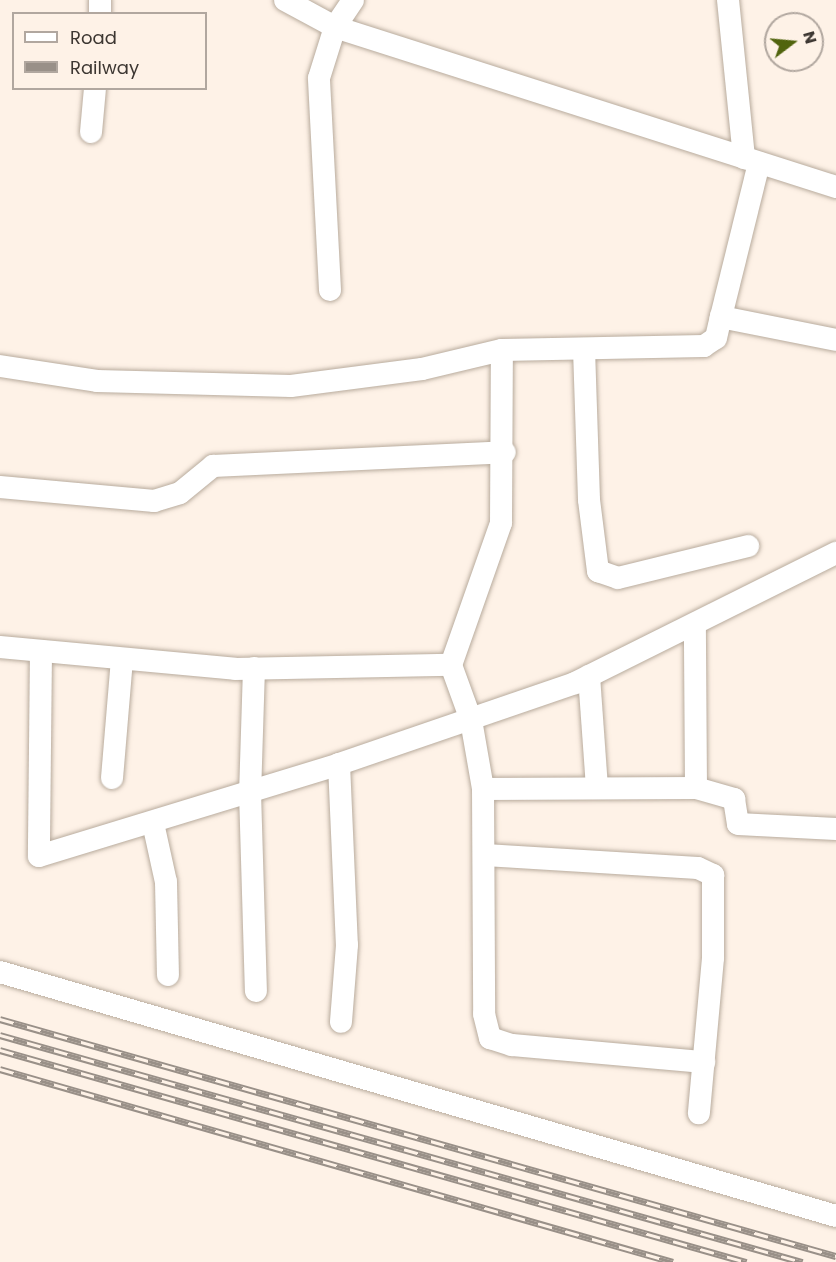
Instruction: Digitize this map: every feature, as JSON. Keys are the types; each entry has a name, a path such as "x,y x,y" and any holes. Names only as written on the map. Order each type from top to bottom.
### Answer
{"street":[{"path":"285,0 335,27 836,187"},
{"path":"330,290 317,107 323,57 335,27 354,0"},
{"path":"0,366 97,381 291,386 422,369 502,350 704,346 716,338 752,160 728,0"},
{"path":"91,132 95,90"},
{"path":"721,317 836,340"},
{"path":"584,349 589,500 598,571 618,578 748,546"},
{"path":"502,350 505,452 501,523 451,665 471,720 483,789 484,1014 490,1038 512,1045 704,1062"},
{"path":"0,487 154,501 180,493 213,466 505,452"},
{"path":"41,651 39,856 153,823 339,764 471,720 589,676 836,553"},
{"path":"695,625 696,788"},
{"path":"0,647 122,659 255,668 451,665"},
{"path":"112,778 122,659"},
{"path":"255,668 250,792 256,992"},
{"path":"589,676 597,787"},
{"path":"339,764 348,945 341,1022"},
{"path":"483,789 696,788 734,798 738,824 836,829"},
{"path":"153,823 166,882 168,975"},
{"path":"485,855 698,868 713,875 704,1062 699,1113"},
{"path":"0,972 836,1216"}],"railway":[{"path":"0,1019 836,1256"},
{"path":"0,1035 802,1262"},
{"path":"0,1050 746,1262"},
{"path":"0,1069 673,1262"}]}
